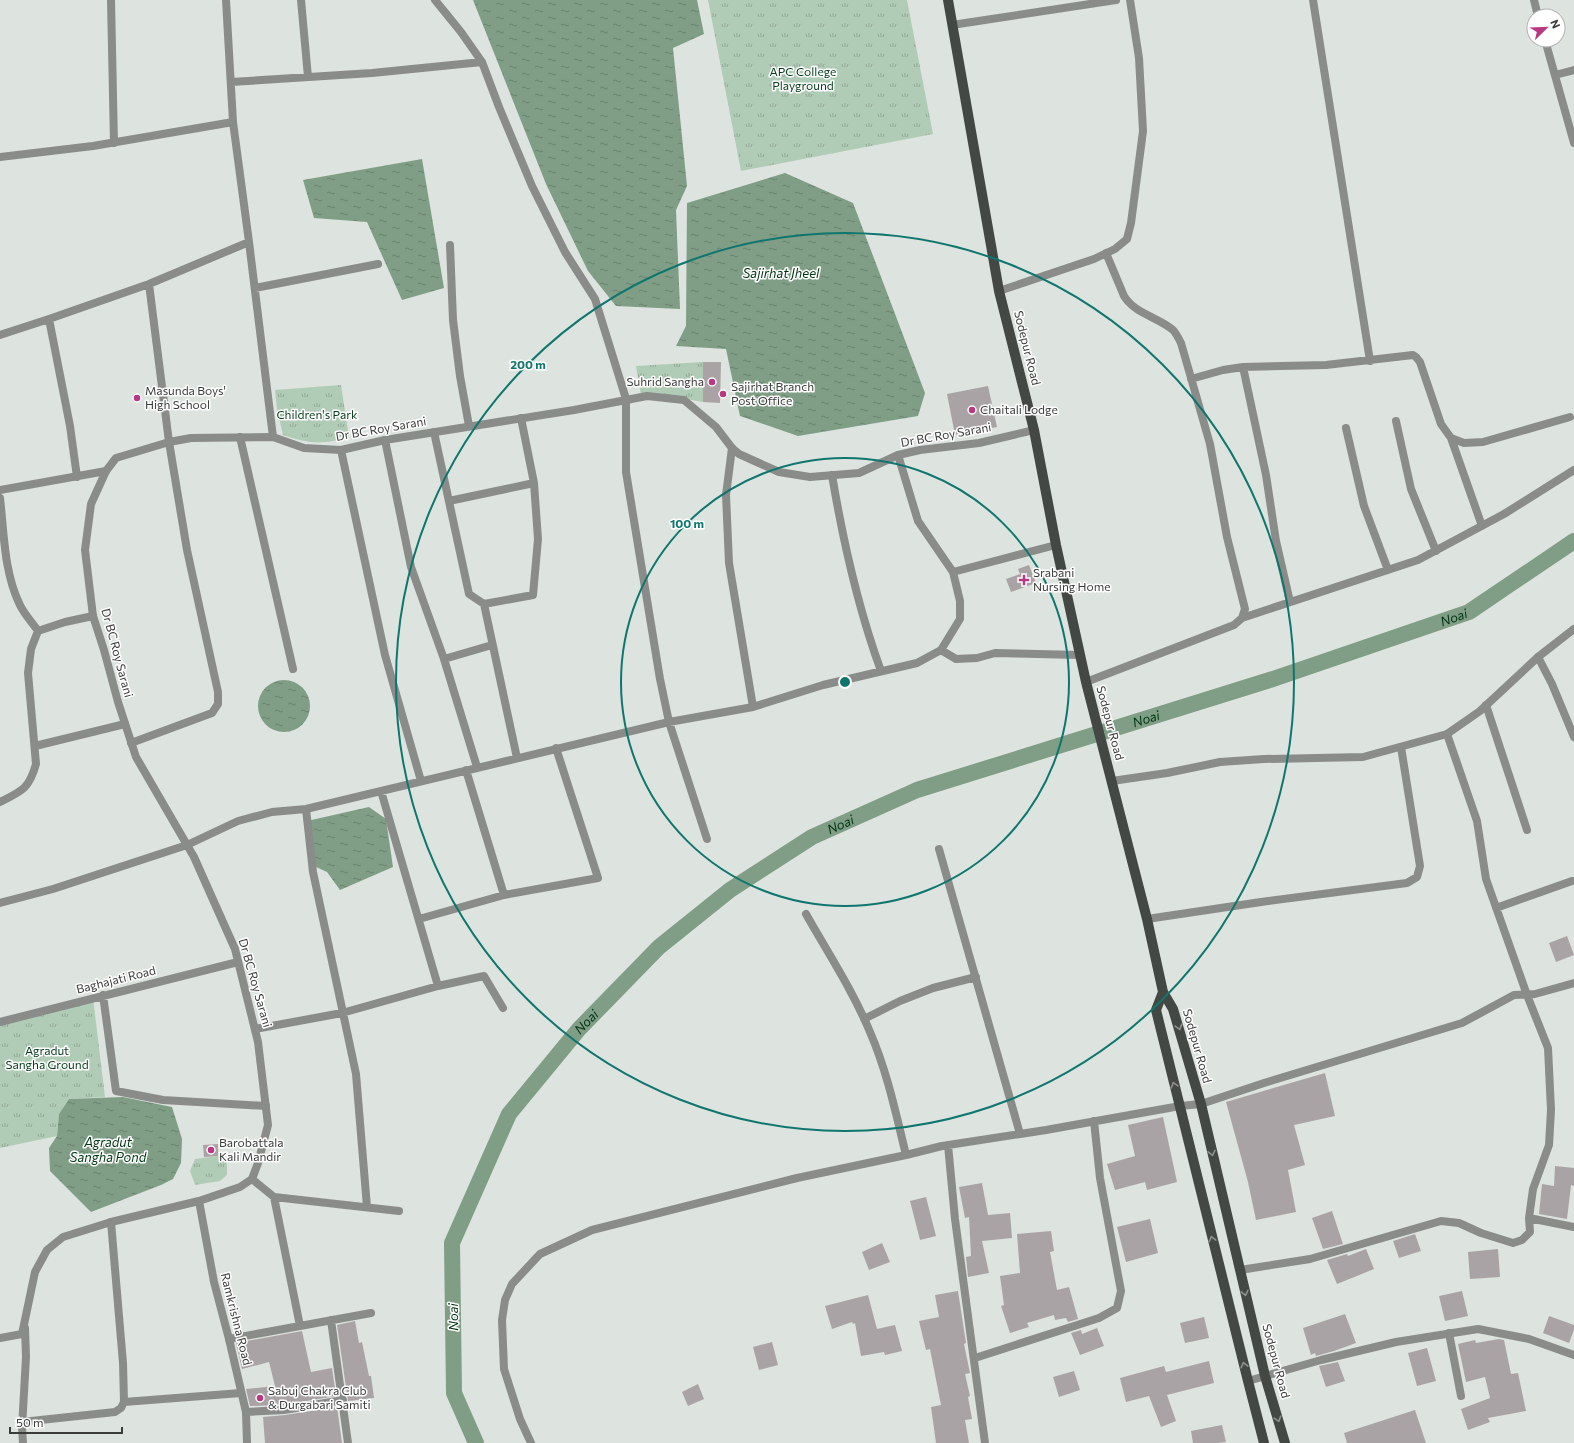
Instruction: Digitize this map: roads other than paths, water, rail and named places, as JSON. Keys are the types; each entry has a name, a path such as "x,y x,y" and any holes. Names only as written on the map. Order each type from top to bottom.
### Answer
{"main road":[{"name":"Sodepur Road","path":"948,0 999,291 1034,430 1056,545 1086,682 1147,919 1163,992 1173,1009 1201,1104 1265,1376 1286,1443"},
{"path":"1163,992 1156,1010 1264,1443"}],"street":[{"path":"111,0 114,143"},
{"path":"226,0 233,122 273,437"},
{"path":"301,0 308,77"},
{"path":"435,0 482,62 532,186 565,252 595,299 626,399 626,472 668,722 707,839"},
{"path":"952,25 1116,0"},
{"path":"999,291 1094,259 1114,250 1127,239 1131,223 1143,131 1139,58 1130,0"},
{"path":"1313,0 1370,361"},
{"path":"1547,48 1574,143"},
{"path":"231,82 372,73 482,62"},
{"path":"1555,75 1574,70"},
{"path":"0,157 114,143 233,122"},
{"path":"0,335 149,284 249,242"},
{"path":"450,245 453,320 460,376 469,426"},
{"path":"1106,253 1128,302 1174,331 1181,343 1210,444 1227,536 1244,609 1242,618"},
{"path":"255,288 378,264"},
{"path":"131,743 212,713 218,704 218,692 187,550 169,442 149,284"},
{"path":"49,319 70,426 77,477"},
{"path":"1192,379 1222,370 1243,367 1326,366 1413,355 1416,357 1441,424 1451,438 1482,526"},
{"path":"1243,367 1266,476 1276,541 1290,602"},
{"name":"Dr BC Roy Sarani","path":"252,1179 258,1163 268,1125 258,1042 235,950 194,857 136,757 93,616 85,550 91,504 106,471 116,458 169,442 191,438 273,437 304,448 340,450 385,440 574,410 647,396 684,400 716,427 732,448 739,454 779,472 810,477 859,472 898,455 920,450 980,443 1034,430"},
{"path":"1451,438 1464,443 1483,442 1570,417"},
{"path":"434,432 469,594 484,604 533,595 538,539 534,483 521,418"},
{"path":"1396,421 1411,489 1436,551"},
{"path":"1346,428 1364,506 1388,570"},
{"path":"240,437 293,669"},
{"path":"385,440 411,567 444,659 477,767"},
{"path":"732,448 726,495 729,563 753,707"},
{"path":"340,450 385,655 421,781"},
{"path":"0,903 53,889 187,845 238,821 272,812 306,808 381,791 668,722 753,707 823,685 917,663 942,650 960,619 960,601 952,572 918,521 898,455"},
{"path":"1086,682 1234,625 1242,618 1418,560 1504,514 1574,470"},
{"path":"0,490 106,471"},
{"path":"832,475 850,562 868,636 881,671"},
{"path":"449,501 534,483"},
{"path":"0,498 8,566 13,587 19,605 38,631"},
{"path":"952,572 1056,545"},
{"path":"484,604 517,758"},
{"path":"38,631 65,622 93,616"},
{"path":"1112,781 1167,773 1220,762 1264,759 1363,757 1448,734 1486,705 1538,657 1574,629"},
{"path":"0,802 22,792 32,779 36,764 28,673 31,649 38,631"},
{"path":"444,659 492,645"},
{"path":"942,650 956,659 977,658 995,653 1080,655"},
{"path":"1538,657 1552,684 1574,737"},
{"path":"1486,705 1495,728 1527,830"},
{"path":"35,746 125,724"},
{"path":"1240,1270 1310,1259 1441,1221 1459,1223 1481,1233 1513,1243 1522,1240 1530,1232 1529,1218 1533,1189 1550,1145 1551,1110 1548,1048 1527,995 1486,879 1477,821 1448,734"},
{"path":"1147,919 1407,883 1417,877 1420,866 1401,747"},
{"path":"419,919 504,895 598,878 556,748"},
{"path":"466,770 504,895"},
{"path":"381,791 438,986"},
{"path":"306,808 313,872 356,1074 367,1208"},
{"path":"939,849 1020,1134"},
{"path":"1496,908 1572,881"},
{"path":"806,914 856,1001 864,1019 882,1066 893,1102 906,1155"},
{"name":"Baghajati Road","path":"0,1022 238,962"},
{"path":"255,1029 342,1013 438,986 484,976 503,1008"},
{"path":"864,1019 900,1001 933,988 976,977"},
{"path":"531,1443 520,1419 504,1368 502,1320 505,1300 512,1284 540,1254 592,1230 797,1178 948,1145 1180,1106 1201,1104 1264,1083 1462,1023 1514,996 1535,994 1574,983"},
{"path":"103,995 116,1091 163,1100 266,1106"},
{"path":"974,1358 1100,1318 1117,1308 1121,1291 1100,1178 1094,1121"},
{"path":"948,1145 955,1219 985,1443"},
{"path":"23,1443 22,1422 26,1357 25,1328 35,1272 47,1250 63,1237 111,1222 199,1201 240,1187 252,1179 274,1197 399,1211"},
{"path":"274,1197 300,1326"},
{"name":"Ramkrishna Road","path":"199,1201 214,1282 246,1412 247,1443"},
{"path":"1529,1218 1574,1228"},
{"path":"22,1422 115,1412 121,1408 124,1402 123,1363 111,1222"},
{"path":"229,1339 371,1313"},
{"path":"331,1320 348,1443"},
{"path":"0,1338 22,1334 25,1328"},
{"path":"1248,1381 1396,1342 1478,1329 1529,1339 1574,1355"},
{"path":"1449,1333 1461,1396"},
{"path":"124,1402 241,1392"},
{"path":"246,1412 284,1410 343,1400"}],"water":[{"path":"473,0 697,0 704,34 673,48 687,186 676,210 680,309 616,306 588,271 546,184"},
{"path":"422,159 444,288 402,300 367,222 314,218 303,180"},
{"name":"Sajirhat Jheel","path":"785,173 853,203 925,393 918,416 798,436 740,416 726,349 676,346 686,326 687,203"},
{"path":"279,680 289,680 299,684 306,691 310,701 310,711 306,721 299,728 289,732 279,732 269,728 262,721 258,711 258,701 262,691 269,684"},
{"path":"369,807 386,819 393,867 340,890 327,872 312,865 307,821"},
{"name":"Agradut Sangha Pond","path":"123,1097 172,1107 182,1139 181,1163 173,1179 91,1212 50,1171 49,1148 57,1136 59,1114 69,1099"}],"waterway":[{"name":"Noai","path":"476,1443 454,1393 452,1243 509,1114 579,1029 659,947 730,890 812,837 917,790 1273,679 1469,612 1574,541"}],"place":[{"name":"Suhrid Sangha","path":"712,382"},
{"name":"Sajirhat Branch Post Office","path":"723,394"},
{"name":"Masunda Boys' High School","path":"137,398"},
{"name":"Chaitali Lodge","path":"972,410"},
{"name":"Srabani Nursing Home","path":"1024,580"},
{"name":"Barobattala Kali Mandir","path":"211,1150"},
{"name":"Sabuj Chakra Club & Durgabari Samiti","path":"260,1398"}],"park label":[{"name":"APC College Playground","path":"803,79"},
{"name":"Children's Park","path":"317,415"},
{"name":"Agradut Sangha Ground","path":"47,1058"}]}
